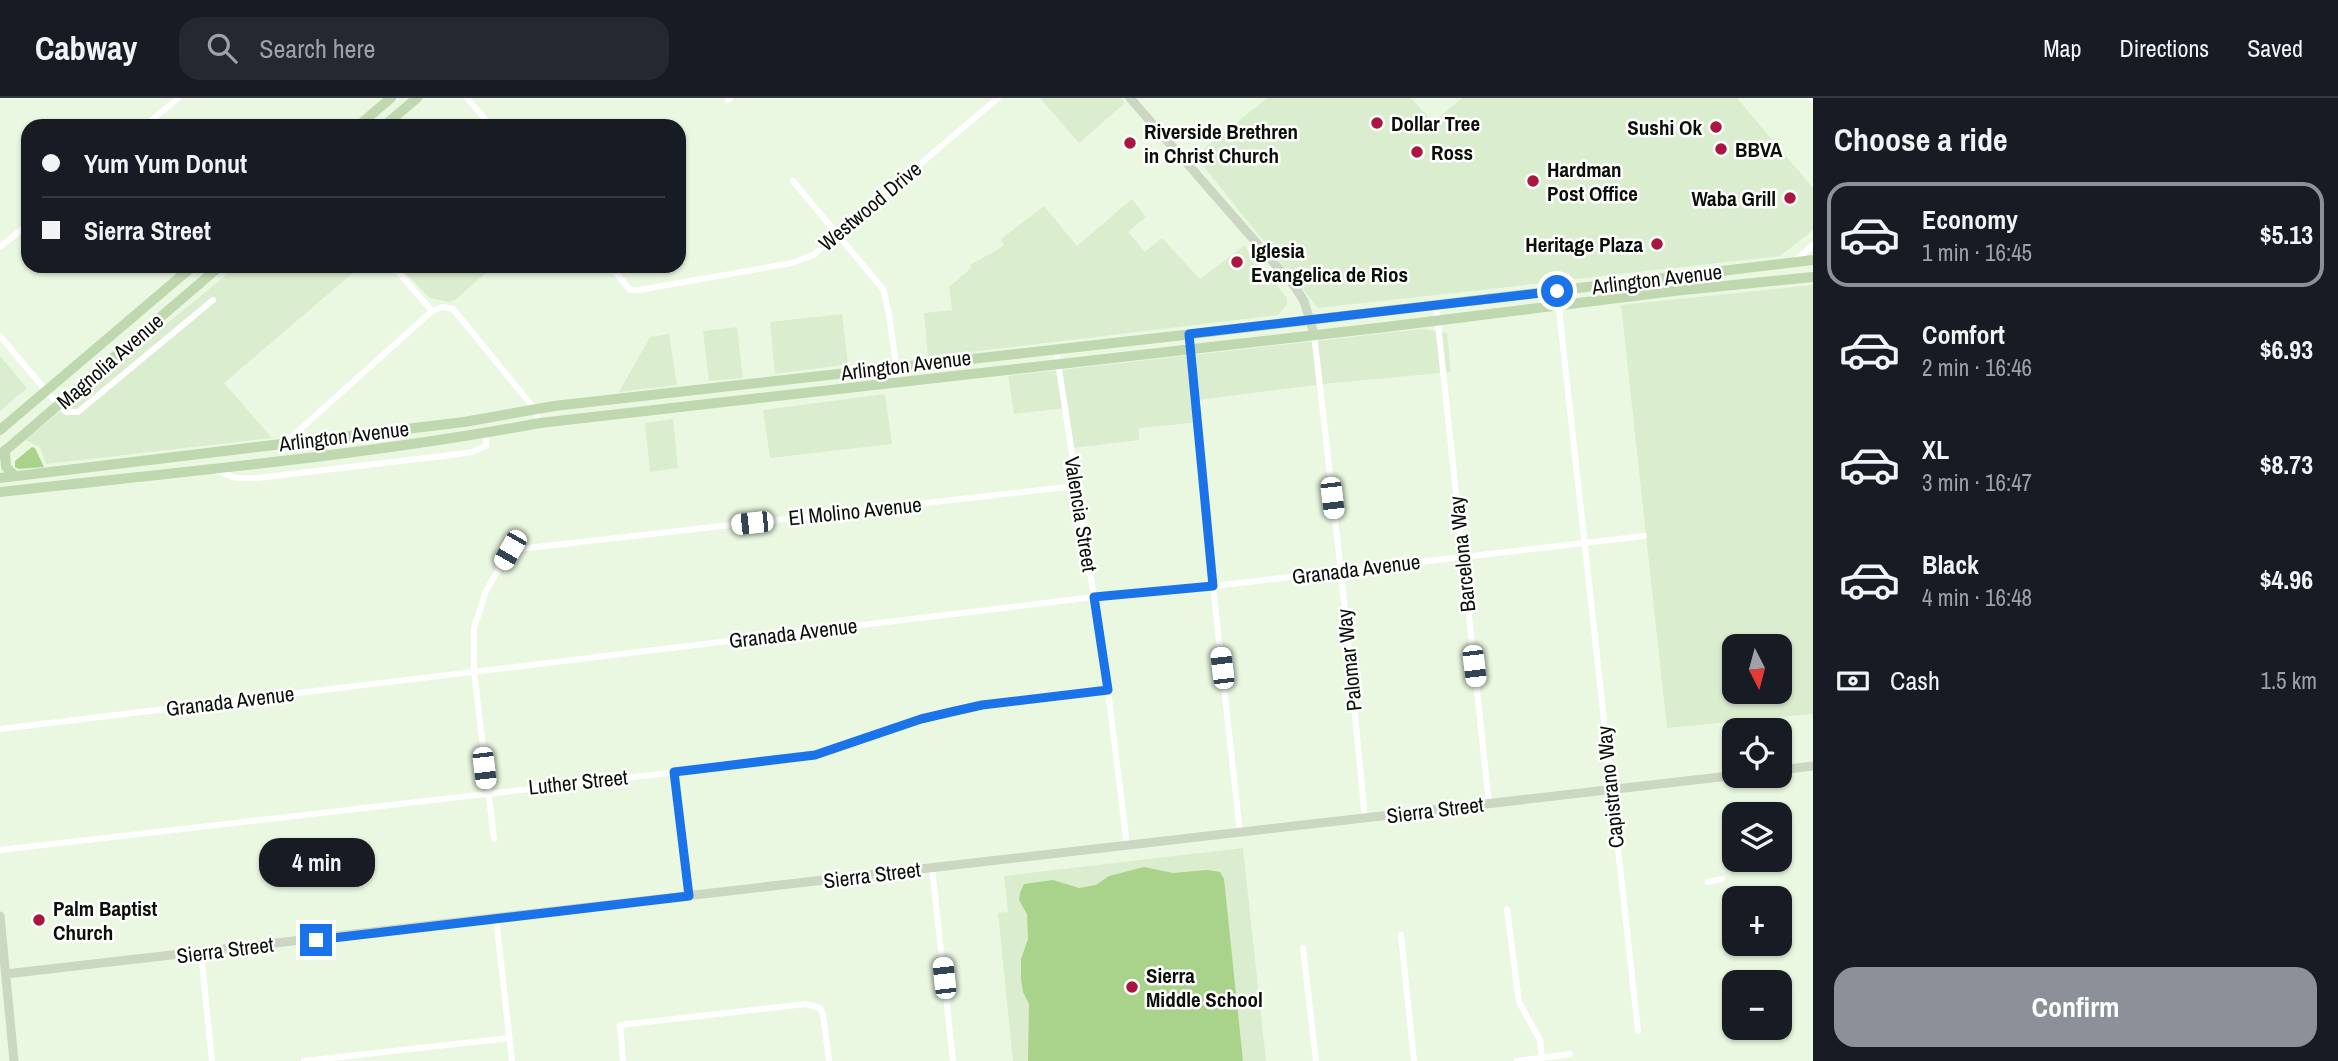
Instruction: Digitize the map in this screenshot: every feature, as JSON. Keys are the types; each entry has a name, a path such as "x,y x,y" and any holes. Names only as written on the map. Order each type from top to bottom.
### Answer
{"main road":[{"path":"392,119 417,98"},
{"path":"366,119 388,99"},
{"name":"Arlington Avenue","path":"0,478 464,422 534,408 1813,260"},
{"name":"Magnolia Avenue","path":"0,430 185,273"},
{"name":"Magnolia Avenue","path":"3,453 212,273"},
{"name":"Arlington Avenue","path":"0,492 327,454 486,433 540,423 1559,304 1813,277"},
{"path":"3,453 6,467 15,476"}],"street":[{"path":"153,119 178,98"},
{"path":"467,98 485,119"},
{"name":"Westwood Drive","path":"616,273 630,289 639,290 792,263 813,255 998,98"},
{"path":"1130,98 1295,287 1304,302 1314,334"},
{"path":"793,180 883,289 898,381"},
{"path":"0,247 21,230"},
{"path":"1793,262 1813,245"},
{"path":"399,273 432,312"},
{"name":"Capistrano Way","path":"1557,291 1638,1031"},
{"path":"0,336 58,405 66,412 78,412 213,300"},
{"name":"Barcelona Way","path":"1436,304 1489,804"},
{"path":"284,444 432,312 442,307 453,309 534,408 540,423"},
{"path":"1189,334 1240,832"},
{"name":"Palomar Way","path":"1314,334 1365,818"},
{"name":"Valencia Street","path":"1056,348 1108,690 1127,846"},
{"path":"211,468 236,478 257,478 472,452 486,446 486,433"},
{"path":"327,454 329,470"},
{"name":"El Molino Avenue","path":"474,671 474,628 486,591 510,550 1076,486"},
{"path":"1586,543 1644,536"},
{"name":"Granada Avenue","path":"0,729 1094,597 1586,543"},
{"path":"474,671 494,839"},
{"name":"Luther Street","path":"0,850 815,755 921,719 982,705 1108,690"},
{"path":"1792,769 1813,766"},
{"path":"674,772 689,896"},
{"name":"Sierra Street","path":"6,974 1722,777"},
{"path":"932,868 953,1061"},
{"path":"1708,882 1721,879"},
{"path":"1507,909 1519,1002 1540,1040 1542,1058"},
{"path":"0,916 15,1061"},
{"path":"496,918 512,1061"},
{"path":"1401,935 1414,1061"},
{"path":"1303,948 1316,1061"},
{"path":"201,953 212,1061"},
{"path":"623,1061 620,1025 806,1004 820,1008 825,1023 829,1061"},
{"path":"304,1061 509,1038"},
{"path":"1517,1061 1570,1054"}],"shaded area":[{"path":"1040,98 1121,98 1125,103 1079,143"},
{"path":"1267,98 1411,98 1433,122 1462,98 1737,98 1813,188 1813,230 1780,256 1558,281 1553,276 1552,282 1318,308 1195,156"},
{"path":"1132,199 1146,217 1128,232 1145,252 1162,238 1200,279 1245,245 1287,298 1287,305 1278,315 928,357 924,313 952,310 949,287 971,268 970,265 1004,246 1001,239 1044,206 1077,246"},
{"path":"228,273 353,273 224,383 272,438 46,464 40,447 25,440"},
{"path":"406,273 486,273 455,300 449,302 430,298"},
{"path":"1813,285 1813,714 1771,718 1722,718 1722,723 1667,728 1621,305"},
{"path":"842,314 848,364 775,374 770,322"},
{"path":"737,327 743,378 709,381 703,331"},
{"path":"1423,329 1447,333 1451,372 1323,384 1199,400 1201,422 1139,428 1139,440 1072,448 1065,408 1014,414 1008,376"},
{"path":"669,334 677,385 619,392 650,337"},
{"path":"0,356 27,388 0,411"},
{"path":"885,394 892,444 770,458 763,410"},
{"path":"673,419 678,468 650,472 645,423"},
{"name":"Sierra Middle School","path":"1243,848 1266,1061 1013,1061 998,913 1008,912 1004,876"}],"green space":[{"path":"32,447 44,467 15,467 15,461"},
{"name":"Sierra Middle School","path":"1144,867 1173,873 1207,870 1220,872 1224,879 1243,1061 1028,1061 1029,1004 1021,979 1021,959 1028,939 1027,914 1019,900 1024,884 1053,880 1079,888 1096,885 1109,876"}],"place":[{"name":"Dollar Tree","path":"1377,123"},
{"name":"Sushi Ok","path":"1716,127"},
{"name":"Riverside Brethren in Christ Church","path":"1130,143"},
{"name":"BBVA","path":"1721,149"},
{"name":"Ross","path":"1417,152"},
{"name":"Hardman Post Office","path":"1533,181"},
{"name":"Waba Grill","path":"1790,198"},
{"name":"Heritage Plaza","path":"1657,244"},
{"name":"Iglesia Evangelica de Rios","path":"1237,262"},
{"name":"Palm Baptist Church","path":"39,920"},
{"name":"Sierra Middle School","path":"1132,987"}],"route":[{"path":"316,940 689,896 674,772 815,755 921,719 982,705 1108,690 1094,597 1213,586 1189,334 1557,291"}]}
